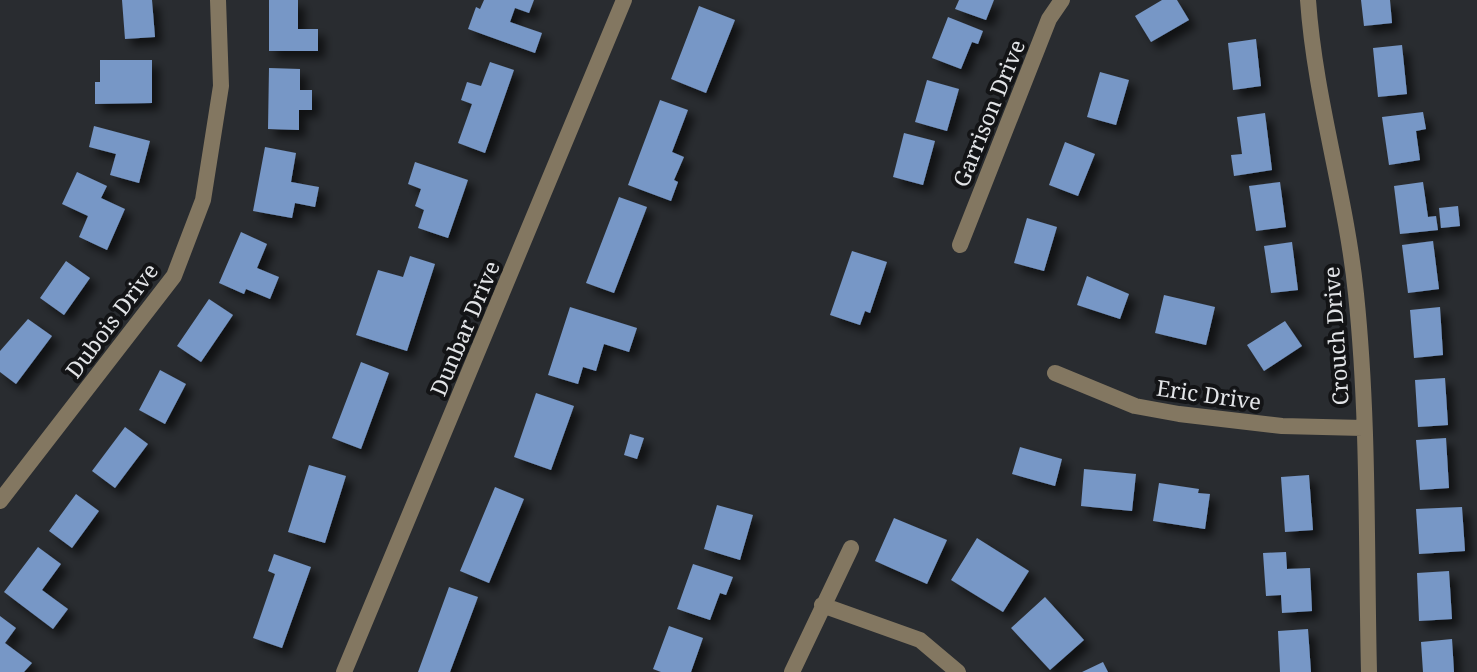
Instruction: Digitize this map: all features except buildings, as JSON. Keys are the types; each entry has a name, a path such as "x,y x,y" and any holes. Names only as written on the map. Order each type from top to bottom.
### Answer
{"street":[{"name":"Dubois Drive","path":"0,501 174,276 206,185 221,86 218,0"},
{"name":"Dunbar Drive","path":"344,672 624,0"},
{"name":"Garrison Drive","path":"960,245 1049,19 1062,0"},
{"name":"Crouch Drive","path":"1308,0 1320,100 1345,214 1356,294 1369,672"},
{"name":"Eric Drive","path":"1055,373 1135,406 1179,414 1282,426 1363,428"},
{"path":"792,672 851,548"},
{"path":"822,605 920,640 958,672"}]}
